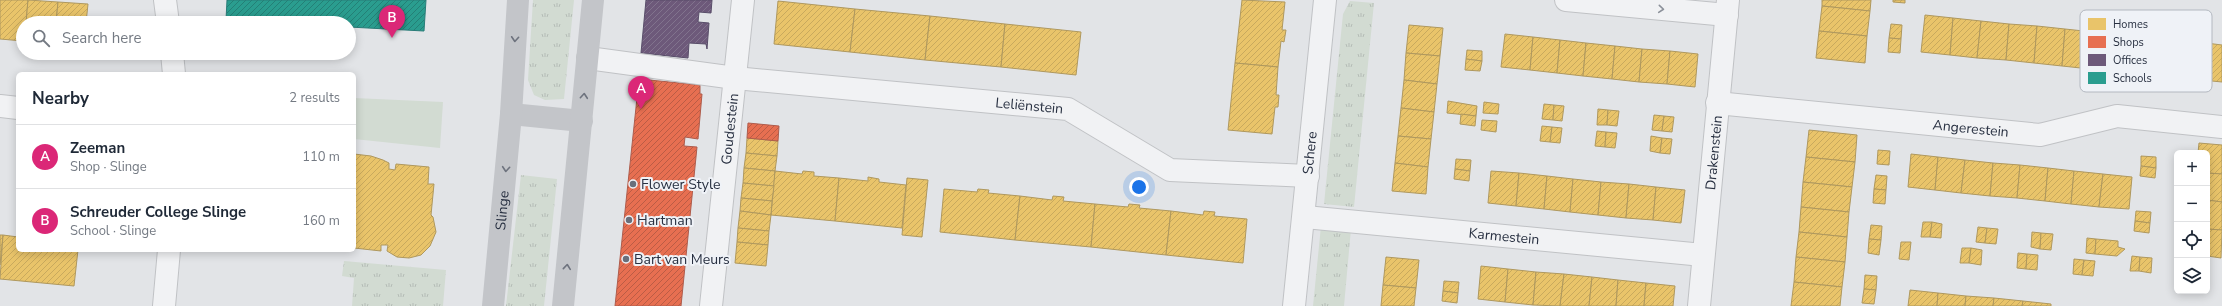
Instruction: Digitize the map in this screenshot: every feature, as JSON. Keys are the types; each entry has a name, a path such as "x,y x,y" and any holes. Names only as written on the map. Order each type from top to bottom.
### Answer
{"main road":[{"name":"Slinge","path":"494,306 511,114 518,0"},
{"path":"563,306 593,0"},
{"path":"511,114 582,121"}],"street":[{"path":"165,0 167,16"},
{"name":"Goudestein","path":"711,306 743,0"},
{"name":"Schere","path":"1294,306 1325,0"},
{"path":"1566,0 1728,7"},
{"name":"Drakenstein","path":"1699,306 1717,103 1728,7"},
{"path":"588,58 735,78"},
{"path":"173,60 174,72"},
{"name":"Leliënstein","path":"735,78 1068,109 1170,170 1308,176"},
{"name":"Angerestein","path":"1717,103 2040,135 2117,116 2222,127"},
{"path":"0,106 16,108"},
{"name":"Karmestein","path":"1304,217 1703,255"},
{"path":"164,306 169,252"}],"green space":[{"path":"533,0 574,0 564,99 545,100 534,95 528,80"},
{"path":"1350,1 1374,3 1354,207 1324,204 1343,14"},
{"path":"356,98 443,102 440,148 356,139"},
{"path":"521,175 557,179 544,306 506,306"},
{"path":"1321,226 1351,229 1344,306 1313,306"},
{"path":"344,261 446,270 443,306 352,306 354,278 342,276"}],"building: Homes":[{"path":"0,0 28,0 27,16 16,16 16,40 0,39"},
{"path":"28,0 58,2 57,16 27,16"},
{"path":"1242,0 1285,2 1282,30 1286,30 1284,42 1281,41 1278,67 1235,63"},
{"path":"1822,0 1871,0 1870,11 1822,6"},
{"path":"1893,0 1905,0 1905,3 1893,2"},
{"path":"778,1 855,9 850,52 774,44"},
{"path":"58,2 88,4 87,16 57,16"},
{"path":"1822,6 1870,11 1867,36 1819,31"},
{"path":"855,9 930,16 925,60 850,52"},
{"path":"1925,15 1953,18 1950,55 1921,52"},
{"path":"930,16 1005,24 1001,67 925,60"},
{"path":"1953,18 1981,21 1977,58 1950,55"},
{"path":"1981,21 2009,24 2006,60 1977,58"},
{"path":"1005,24 1081,32 1076,75 1001,67"},
{"path":"1891,24 1902,25 1901,39 1889,38"},
{"path":"2009,24 2037,26 2034,63 2006,60"},
{"path":"1409,25 1443,28 1440,56 1406,53"},
{"path":"2037,26 2065,29 2062,66 2034,63"},
{"path":"2065,29 2080,31 2080,68 2062,66"},
{"path":"1819,31 1867,36 1865,63 1816,58"},
{"path":"1505,34 1533,37 1530,70 1501,67"},
{"path":"1533,37 1560,40 1557,73 1530,70"},
{"path":"1889,38 1901,39 1900,53 1888,52"},
{"path":"1560,40 1586,43 1583,76 1557,73"},
{"path":"1586,43 1615,46 1612,79 1583,76"},
{"path":"2212,44 2222,45 2222,82 2212,81"},
{"path":"1615,46 1642,49 1639,82 1612,79"},
{"path":"1642,49 1670,51 1667,84 1639,82"},
{"path":"1467,50 1482,51 1482,61 1466,59"},
{"path":"1670,51 1698,54 1695,87 1667,84"},
{"path":"1406,53 1440,56 1437,84 1404,80"},
{"path":"1466,59 1482,61 1480,71 1465,70"},
{"path":"1235,63 1278,67 1276,95 1279,95 1278,107 1275,107 1272,134 1228,130"},
{"path":"1404,80 1437,84 1434,112 1401,108"},
{"path":"1448,101 1477,106 1476,116 1447,113"},
{"path":"1484,102 1499,104 1498,114 1483,113"},
{"path":"1544,104 1554,105 1553,120 1542,119"},
{"path":"1554,105 1564,106 1562,121 1553,120"},
{"path":"1401,108 1434,112 1431,139 1398,136"},
{"path":"1598,109 1608,110 1607,125 1597,125"},
{"path":"1608,110 1619,111 1617,126 1607,125"},
{"path":"1461,114 1476,116 1475,126 1460,124"},
{"path":"1654,115 1664,116 1662,131 1652,130"},
{"path":"1664,116 1674,117 1672,132 1662,131"},
{"path":"1482,120 1497,121 1496,132 1481,130"},
{"path":"1542,126 1552,127 1550,142 1540,141"},
{"path":"1552,127 1562,128 1560,143 1550,142"},
{"path":"1809,130 1857,135 1855,162 1806,157"},
{"path":"1597,131 1606,132 1605,147 1595,146"},
{"path":"1606,132 1617,133 1615,148 1605,147"},
{"path":"1398,136 1431,139 1428,167 1395,163"},
{"path":"1651,136 1662,138 1660,153 1650,151"},
{"path":"747,138 778,141 777,156 746,153"},
{"path":"1662,138 1672,139 1670,154 1660,153"},
{"path":"2199,143 2222,145 2222,174 2210,173 2210,150 2198,150"},
{"path":"1878,150 1890,151 1889,165 1877,164"},
{"path":"746,153 777,156 775,171 744,168"},
{"path":"356,154 371,156 383,160 389,163 389,169 395,170 396,164 429,167 428,184 434,184 431,215 433,217 436,232 430,246 421,255 409,258 397,257 387,251 388,245 381,245 381,251 356,248"},
{"path":"1911,154 1938,157 1935,190 1908,187"},
{"path":"2141,156 2156,157 2156,168 2141,166"},
{"path":"1806,157 1855,162 1852,187 1803,182"},
{"path":"1938,157 1965,160 1961,193 1935,190"},
{"path":"1456,159 1471,160 1470,171 1455,169"},
{"path":"1965,160 1993,163 1990,196 1961,193"},
{"path":"1395,163 1428,167 1426,194 1392,191"},
{"path":"1993,163 2020,165 2017,198 1990,196"},
{"path":"2020,165 2048,168 2045,201 2017,198"},
{"path":"2141,166 2156,168 2155,178 2140,176"},
{"path":"744,168 775,171 774,186 743,183"},
{"path":"2048,168 2074,171 2071,204 2045,201"},
{"path":"1455,169 1470,171 1469,181 1454,179"},
{"path":"775,171 802,174 803,171 814,172 814,176 839,178 835,221 771,215"},
{"path":"1491,171 1519,173 1516,206 1488,203"},
{"path":"2074,171 2103,174 2099,207 2071,204"},
{"path":"1519,173 1547,176 1544,209 1516,206"},
{"path":"2210,173 2222,174 2222,202 2210,200"},
{"path":"2103,174 2132,177 2129,209 2099,207"},
{"path":"1876,175 1887,176 1886,190 1874,189"},
{"path":"1547,176 1573,179 1570,212 1544,209"},
{"path":"868,177 879,179 879,182 906,185 902,228 835,221 839,178 868,181"},
{"path":"907,178 928,180 922,237 902,235"},
{"path":"1573,179 1601,182 1598,215 1570,212"},
{"path":"1601,182 1629,184 1626,218 1598,215"},
{"path":"1803,182 1852,187 1849,212 1801,207"},
{"path":"743,183 774,186 772,201 741,198"},
{"path":"1629,184 1656,187 1653,220 1626,218"},
{"path":"1656,187 1685,190 1681,223 1653,220"},
{"path":"944,189 977,192 978,189 989,190 988,193 1020,196 1015,240 940,232"},
{"path":"1874,189 1886,190 1885,204 1873,203"},
{"path":"1020,196 1052,200 1053,196 1064,197 1063,201 1095,204 1091,247 1015,240"},
{"path":"741,198 772,201 771,215 740,211"},
{"path":"2210,200 2222,202 2222,230 2210,229"},
{"path":"1095,204 1128,207 1129,204 1140,205 1139,208 1171,211 1166,255 1091,247"},
{"path":"1801,207 1849,212 1847,237 1799,232"},
{"path":"740,211 771,215 769,231 738,228"},
{"path":"1171,211 1203,215 1204,211 1215,212 1214,216 1247,219 1243,263 1166,255"},
{"path":"2136,211 2151,212 2150,223 2135,221"},
{"path":"2135,221 2150,223 2149,233 2134,231"},
{"path":"1923,222 1932,222 1930,237 1921,237"},
{"path":"1932,222 1942,224 1941,238 1930,237"},
{"path":"1871,225 1882,226 1881,240 1869,239"},
{"path":"1978,227 1987,228 1985,243 1976,242"},
{"path":"738,228 769,231 768,245 737,242"},
{"path":"1987,228 1998,229 1996,244 1985,243"},
{"path":"2210,229 2222,230 2221,258 2210,256"},
{"path":"1799,232 1847,237 1845,262 1796,257"},
{"path":"2032,232 2041,233 2040,249 2031,247"},
{"path":"2041,233 2053,234 2051,250 2040,249"},
{"path":"0,235 3,235 0,265"},
{"path":"3,235 16,237 16,252 78,252 74,286 0,279"},
{"path":"2087,238 2096,239 2095,254 2086,253"},
{"path":"1869,239 1881,240 1879,255 1868,253"},
{"path":"2096,239 2118,241 2118,247 2125,249 2117,256 2095,254"},
{"path":"737,242 768,245 766,266 735,263"},
{"path":"1901,242 1911,242 1909,260 1899,259"},
{"path":"1962,248 1971,248 1969,263 1960,263"},
{"path":"1971,248 1982,250 1981,265 1969,263"},
{"path":"2018,253 2027,254 2026,269 2017,268"},
{"path":"2027,254 2038,255 2037,270 2026,269"},
{"path":"2132,256 2140,257 2139,271 2130,271"},
{"path":"1386,257 1419,260 1416,288 1383,285"},
{"path":"1796,257 1845,262 1842,287 1794,282"},
{"path":"2140,257 2152,258 2151,273 2139,271"},
{"path":"2074,259 2084,260 2082,275 2073,274"},
{"path":"2084,260 2095,261 2093,276 2082,275"},
{"path":"1481,266 1508,269 1505,302 1478,299"},
{"path":"1508,269 1536,272 1533,305 1505,302"},
{"path":"1536,272 1564,274 1560,306 1533,305"},
{"path":"1564,274 1592,277 1589,306 1560,306"},
{"path":"1865,275 1877,276 1876,290 1864,289"},
{"path":"1592,277 1618,280 1616,306 1589,306"},
{"path":"1618,280 1646,283 1644,306 1616,306"},
{"path":"1444,281 1459,282 1458,293 1443,291"},
{"path":"1794,282 1842,287 1840,306 1791,306"},
{"path":"1646,283 1675,286 1673,306 1644,306"},
{"path":"1383,285 1416,288 1414,306 1381,306"},
{"path":"1864,289 1876,290 1874,304 1862,303"},
{"path":"1910,290 1938,293 1937,306 1908,306"},
{"path":"1443,291 1458,293 1457,303 1442,301"},
{"path":"1938,293 1966,296 1965,306 1937,306"},
{"path":"1966,296 1994,298 1993,306 1965,306"},
{"path":"1994,298 2023,301 2022,306 1993,306"},
{"path":"2023,301 2051,304 2051,306 2022,306"}],"building: Shops":[{"path":"639,79 700,85 700,94 702,94 698,139 685,137 684,146 697,147 681,306 615,306"},
{"path":"748,123 779,126 778,141 747,138"}],"building: Offices":[{"path":"646,0 712,0 711,13 699,12 698,22 709,23 707,49 706,44 689,43 688,58 641,53"}],"building: Schools":[{"path":"227,0 426,0 424,31 356,27 356,16 226,16"}],"place":[{"name":"Schreuder College Slinge","path":"392,38"},
{"name":"Zeeman","path":"641,109"},
{"name":"Flower Style","path":"633,184"},
{"name":"Hartman","path":"629,220"},
{"name":"Bart van Meurs","path":"626,259"}]}
